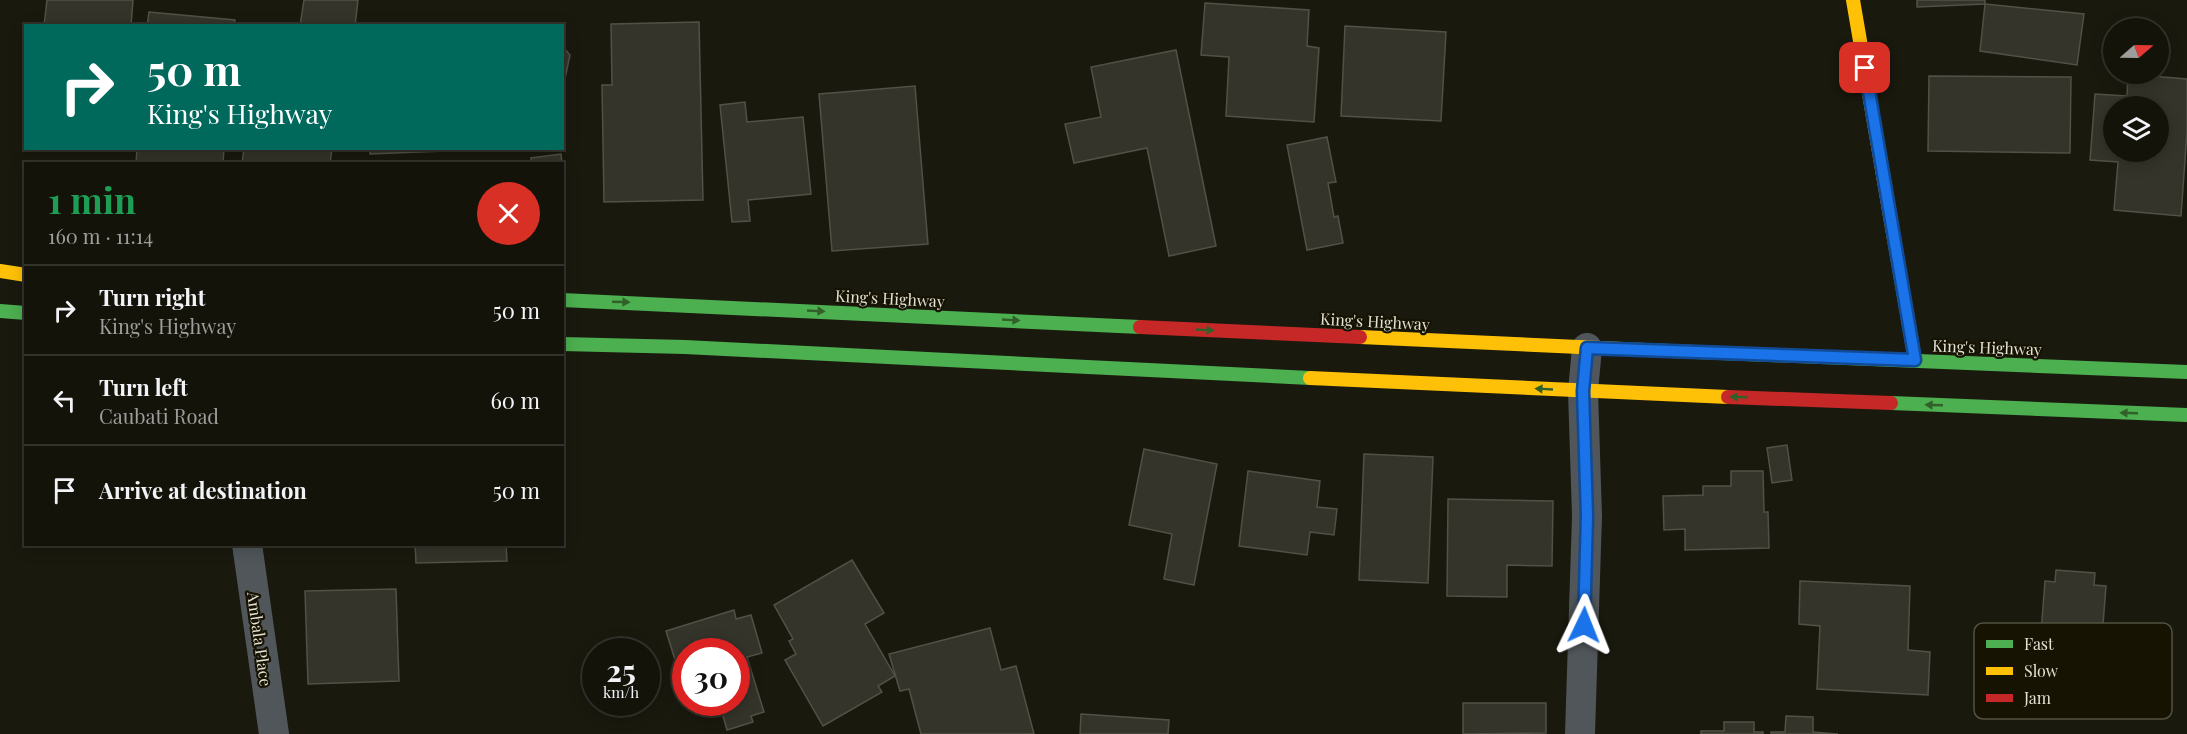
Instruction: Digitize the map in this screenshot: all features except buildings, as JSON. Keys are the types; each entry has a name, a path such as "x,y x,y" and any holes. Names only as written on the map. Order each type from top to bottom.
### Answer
{"main road":[{"path":"1853,0 1915,360"},
{"path":"0,271 24,275"},
{"name":"King's Highway","path":"564,300 1587,348 2187,372"},
{"path":"0,311 24,313"},
{"path":"564,344 685,347 1583,391 2187,415"}],"street":[{"path":"1580,734 1587,516 1583,391 1587,348"},
{"name":"Ambala Place","path":"246,546 274,734"}],"traffic: fast":[{"path":"1894,239 1915,360"},
{"path":"564,300 1140,327"},
{"path":"0,311 24,313"},
{"path":"564,344 685,347 1310,378"},
{"path":"1623,349 2187,372"},
{"path":"1891,403 2187,415"}],"traffic: slow":[{"path":"1853,0 1894,239"},
{"path":"0,271 24,275"},
{"path":"1360,337 1623,349"},
{"path":"1310,378 1728,397"}],"traffic: jam":[{"path":"1140,327 1360,337"},
{"path":"1728,397 1891,403"}],"route":[{"path":"1584,625 1587,516 1583,391 1587,348 1915,360 1865,68"}]}
